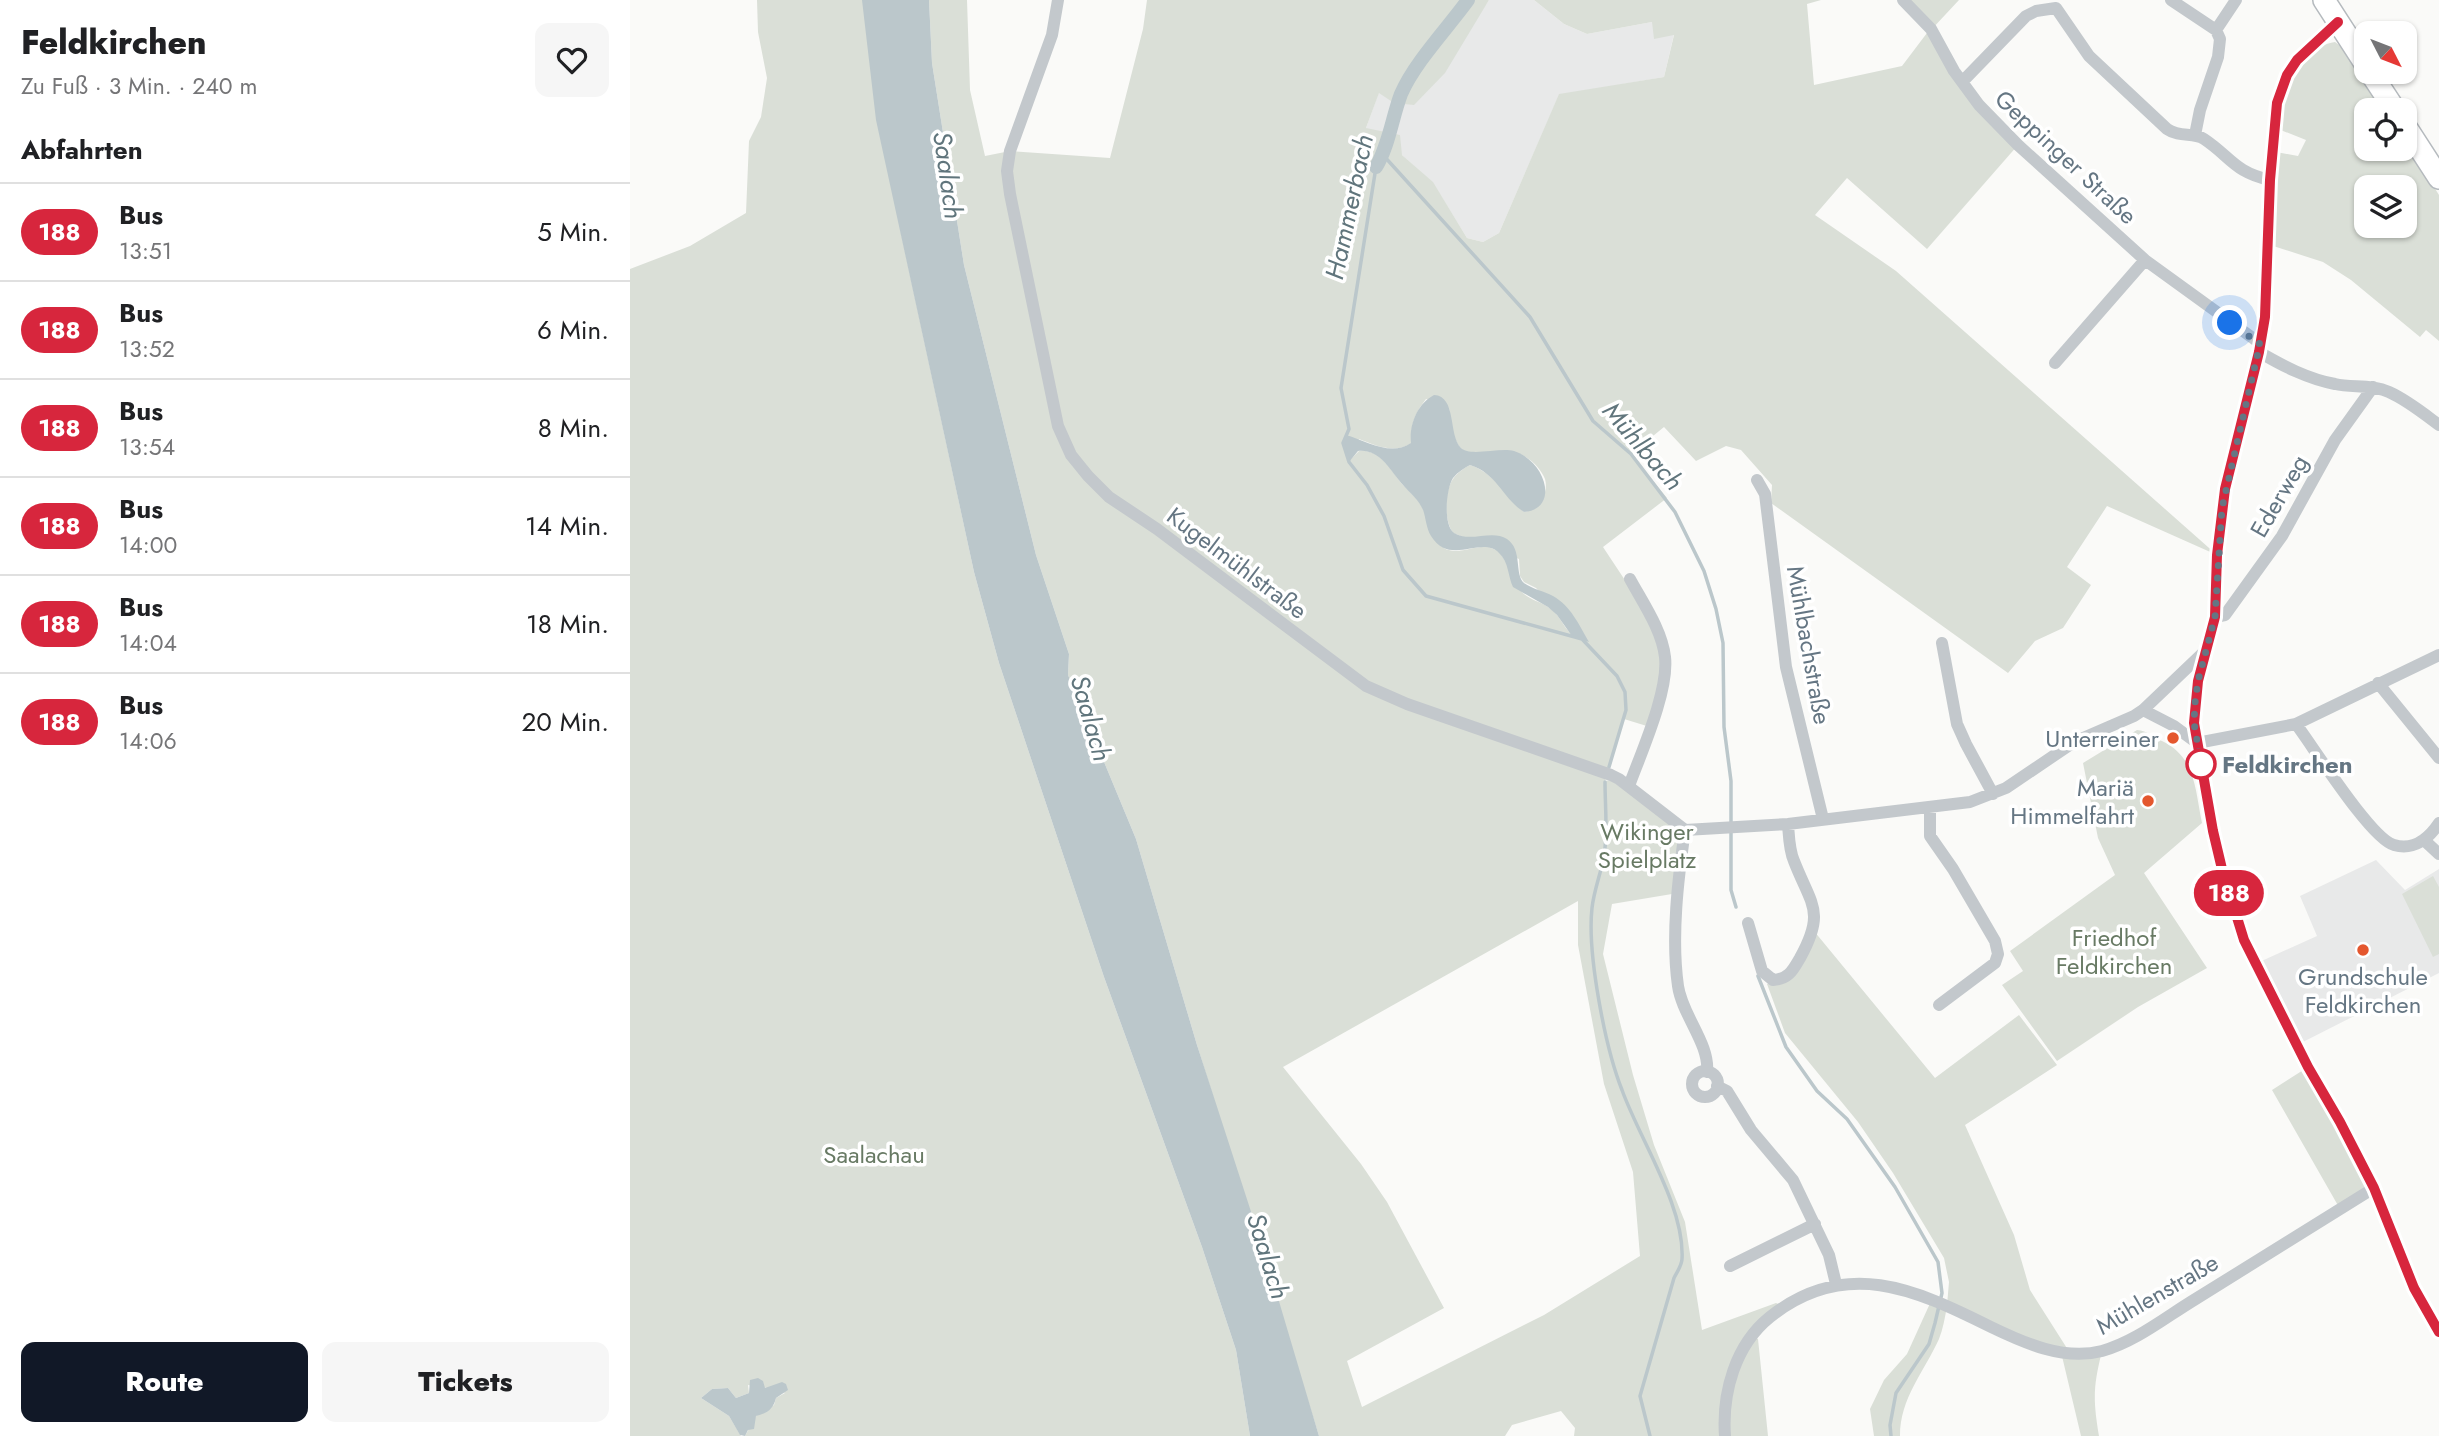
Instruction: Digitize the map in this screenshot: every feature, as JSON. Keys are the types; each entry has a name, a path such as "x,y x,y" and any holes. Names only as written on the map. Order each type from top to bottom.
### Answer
{"main road":[{"path":"2325,0 2354,47"},
{"path":"2417,144 2439,178"}],"street":[{"name":"Kugelmühlstraße","path":"1058,0 1052,35 1010,151 1007,170 1058,426 1071,455 1109,497 1157,529 1366,686 1407,704 1593,767 1619,779 1685,830"},
{"name":"Geppinger Straße","path":"1903,0 1931,29 1979,105 2018,145 2145,260 2285,366 2336,385 2373,387 2388,391 2439,425"},
{"path":"2171,0 2216,30 2220,39 2218,57 2200,110 2195,135"},
{"path":"2216,30 2236,0"},
{"path":"1962,82 2026,16 2056,4 2084,50 2172,132 2195,135 2247,174 2270,180"},
{"path":"2338,22 2309,46 2287,75 2277,103 2270,180 2265,317 2260,348 2225,489 2217,555 2215,617 2195,703 2194,723 2213,831 2244,940 2308,1067 2374,1188 2414,1288 2439,1332"},
{"path":"2055,363 2145,260"},
{"name":"Ederweg","path":"2215,617 2225,615 2270,555 2301,504 2334,440 2373,387"},
{"name":"Mühlbachstraße","path":"1757,480 1765,494 1786,667 1823,819"},
{"path":"1629,786 1658,703 1665,670 1661,642 1630,579"},
{"path":"1942,643 1957,724 1993,794"},
{"path":"1707,1072 1707,1056 1685,1011 1678,985 1678,879 1685,830 1788,824 1930,809 1970,802 1993,794 2025,776 2074,742 2143,710 2206,650"},
{"path":"2143,710 2174,726 2197,743 2296,724 2439,655"},
{"path":"2378,683 2439,758"},
{"path":"2296,724 2379,836 2393,845 2401,846 2425,841 2439,823"},
{"path":"1930,809 1930,836 1953,869 1995,941 1998,954 1995,963 1938,1005"},
{"path":"1748,923 1762,971 1773,980 1791,974 1807,946 1815,920 1811,897 1793,860 1788,824"},
{"path":"2425,841 2439,854"},
{"path":"1717,1086 1710,1096 1702,1097 1694,1092 1693,1079 1698,1073 1707,1072 1714,1075 1717,1086 1727,1091 1751,1130 1793,1180 1829,1255 1836,1284 1801,1296 1783,1306 1765,1321 1741,1351 1725,1403 1725,1436"},
{"name":"Mühlenstraße","path":"1836,1284 1881,1284 1932,1299 2026,1343 2070,1353 2102,1351 2143,1331 2374,1188"},
{"path":"1730,1266 1815,1224"}],"shaded area":[{"path":"1489,0 1534,0 1564,24 1587,34 1652,22 1674,34 1664,77 1559,95 1499,233 1483,242 1467,238 1433,183 1366,128 1379,92 1476,19"},
{"name":"Grundschule Feldkirchen","path":"2376,860 2405,890 2439,869 2439,973 2297,1045 2255,964 2317,936 2300,896"}],"green space":[{"name":"Saalachau","path":"757,0 868,0 901,233 974,572 999,663 1104,977 1202,1247 1236,1350 1250,1436 745,1436 756,1416 774,1405 776,1398 785,1393 748,1385 749,1393 736,1398 728,1388 712,1389 701,1398 729,1416 741,1436 630,1436 630,269 690,246 746,213 749,141 761,117 767,78 758,32"},
{"name":"Wikinger Spielplatz","path":"929,0 967,0 970,90 985,156 1010,151 1110,158 1143,29 1147,0 1489,0 1445,73 1414,105 1394,103 1379,93 1366,128 1400,135 1402,155 1433,182 1467,238 1483,242 1499,233 1559,94 1664,77 1674,35 1654,39 1652,22 1587,34 1564,24 1534,0 1821,0 1807,4 1814,85 1902,66 1930,29 1903,0 1959,0 1931,30 1954,71 2018,145 1927,249 1847,178 1815,215 1896,271 2217,555 2107,506 2067,567 2091,585 2063,628 2035,641 2008,673 1771,503 1772,485 1741,450 1726,446 1696,461 1664,427 1631,454 1667,498 1603,547 1654,624 1665,657 1650,727 1624,719 1605,781 1619,779 1685,830 1678,893 1612,904 1603,954 1633,1075 1654,1145 1685,1222 1702,1330 1776,1303 1783,1306 1752,1336 1758,1339 1768,1436 1574,1436 1575,1428 1561,1411 1512,1425 1505,1436 1319,1436 1136,839 1068,675 1069,654 1036,555 964,265 932,63","holes":["1426,399 1449,408 1454,436 1463,450 1475,453 1511,452 1532,462 1544,476 1546,490 1542,500 1529,511 1524,512 1493,479 1470,465 1453,479 1447,498 1450,527 1453,533 1488,547 1452,551 1439,544 1421,505 1379,457 1367,451 1359,451 1349,461 1359,439 1392,448 1412,443 1414,419","1496,550 1519,559 1520,576 1524,582 1536,588 1582,639 1571,633 1553,611 1524,594","1578,901 1578,945 1604,1084 1633,1172 1640,1256 1544,1315 1362,1407 1347,1361 1444,1308 1387,1202 1361,1164 1283,1067"]},
{"path":"2335,42 2346,50 2354,62 2354,84 2368,84 2377,98 2354,98 2354,161 2417,160 2439,195 2439,341 2426,330 2420,337 2351,280 2323,262 2267,244 2271,151 2298,156 2306,140 2273,127 2287,75 2293,78 2310,55 2321,46"},
{"name":"Friedhof Feldkirchen","path":"2137,730 2173,748 2182,756 2192,776 2202,823 2144,873 2207,968 2138,1007 2057,1061 2002,985 2023,971 2010,951 2115,875 2098,838 2083,763"},
{"path":"2433,876 2439,887 2439,954 2433,957 2402,894"},
{"path":"1814,931 1935,1078 2019,1015 2057,1065 1965,1125 2014,1235 2030,1290 2070,1353 2102,1351 2095,1394 2099,1436 2081,1436 2061,1352 1947,1306 1939,1339 1908,1397 1900,1436 1874,1436 1870,1409 1884,1380 1907,1354 1932,1299 1947,1305 1949,1282 1944,1258 1893,1173 1858,1122 1785,1033 1767,984 1785,978"},
{"path":"2308,1067 2374,1188 2340,1209 2272,1090"}],"water":[{"name":"Saalach","path":"862,0 929,0 932,63 964,265 1036,555 1069,654 1068,675 1136,839 1319,1436 1250,1436 1236,1350 1202,1247 1104,977 999,663 974,572 876,120"},
{"path":"1434,395 1446,402 1461,448 1471,452 1514,451 1534,464 1544,484 1542,503 1535,509 1524,512 1494,480 1470,465 1457,474 1451,483 1447,507 1451,529 1460,536 1495,535 1507,539 1515,549 1519,574 1524,583 1553,596 1565,605 1589,642 1572,636 1548,607 1513,587 1505,561 1492,548 1456,550 1439,545 1429,533 1419,503 1379,457 1366,451 1358,451 1349,462 1343,443 1346,435 1395,449 1411,443 1415,416 1423,404"},
{"path":"758,1378 763,1381 765,1388 782,1382 788,1390 776,1398 769,1410 756,1416 754,1429 748,1430 745,1436 740,1435 729,1416 701,1398 712,1389 728,1388 736,1398 749,1393 750,1380"}],"waterway":[{"name":"Hammerbach","path":"1376,167 1407,82 1468,0"},
{"name":"Mühlbach","path":"1383,155 1530,317 1593,421 1631,454 1675,512 1704,571 1723,643 1724,727 1731,781 1731,824"},
{"name":"Hammerbach","path":"1376,167 1341,388 1349,429 1343,443 1349,462 1367,485 1384,516 1403,570 1426,596 1582,639 1617,676 1625,692 1626,710 1609,767"},
{"path":"1605,782 1605,847 1593,901 1591,927 1599,1000 1616,1072 1669,1196 1681,1239 1681,1264 1674,1278 1640,1396 1650,1436"},
{"name":"Mühlbach","path":"1731,832 1731,890 1736,907"},
{"path":"1758,976 1786,1047 1817,1091 1847,1119 1895,1187 1938,1262 1942,1293 1935,1323 1929,1344 1896,1393 1890,1425 1891,1436"}],"bus line":[{"name":"188","path":"2338,22 2309,46 2297,60 2287,75 2277,103 2270,180 2265,317 2225,489 2217,555 2215,617 2198,681 2194,723 2213,831 2244,940 2308,1067 2374,1188 2414,1288 2439,1332"}],"place":[{"name":"Unterreiner","path":"2173,738"},
{"name":"Feldkirchen","path":"2201,764"},
{"name":"Mariä Himmelfahrt","path":"2148,801"},
{"name":"Grundschule Feldkirchen","path":"2363,950"}],"route":[{"path":"2201,764 2194,723 2195,703 2215,617 2222,508 2260,344 2230,323"}]}
